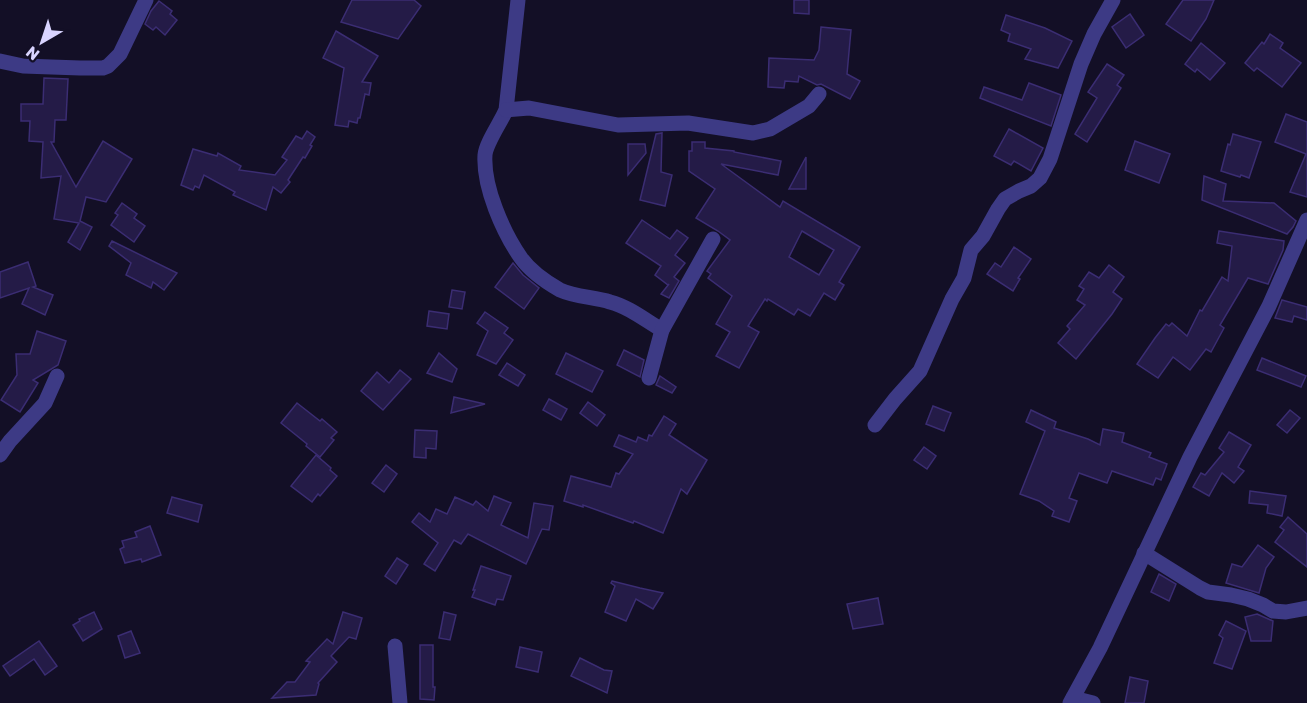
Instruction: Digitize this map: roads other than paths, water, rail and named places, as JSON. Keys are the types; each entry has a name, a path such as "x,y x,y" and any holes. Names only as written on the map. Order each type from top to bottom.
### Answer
{"street":[{"path":"0,61 22,66 80,68 108,66 120,54 146,0"},
{"path":"518,0 506,110 490,139 485,154 488,186 495,207 522,260 541,279 563,291 612,302 662,330"},
{"path":"875,425 920,371 952,299 964,278 971,250 983,236 1001,204 1014,194 1036,183 1040,178 1050,159 1081,64 1113,0"},
{"path":"506,110 529,108 618,125 688,123 753,133 770,129 809,106 819,94"},
{"path":"1093,703 1071,701 1100,648 1190,457 1269,306 1307,220"},
{"path":"649,378 662,330 713,239"},
{"path":"0,456 10,441 45,403 57,376"},
{"path":"1144,553 1208,592 1240,597 1273,611 1286,612 1307,608"},
{"path":"395,646 400,703"}]}
